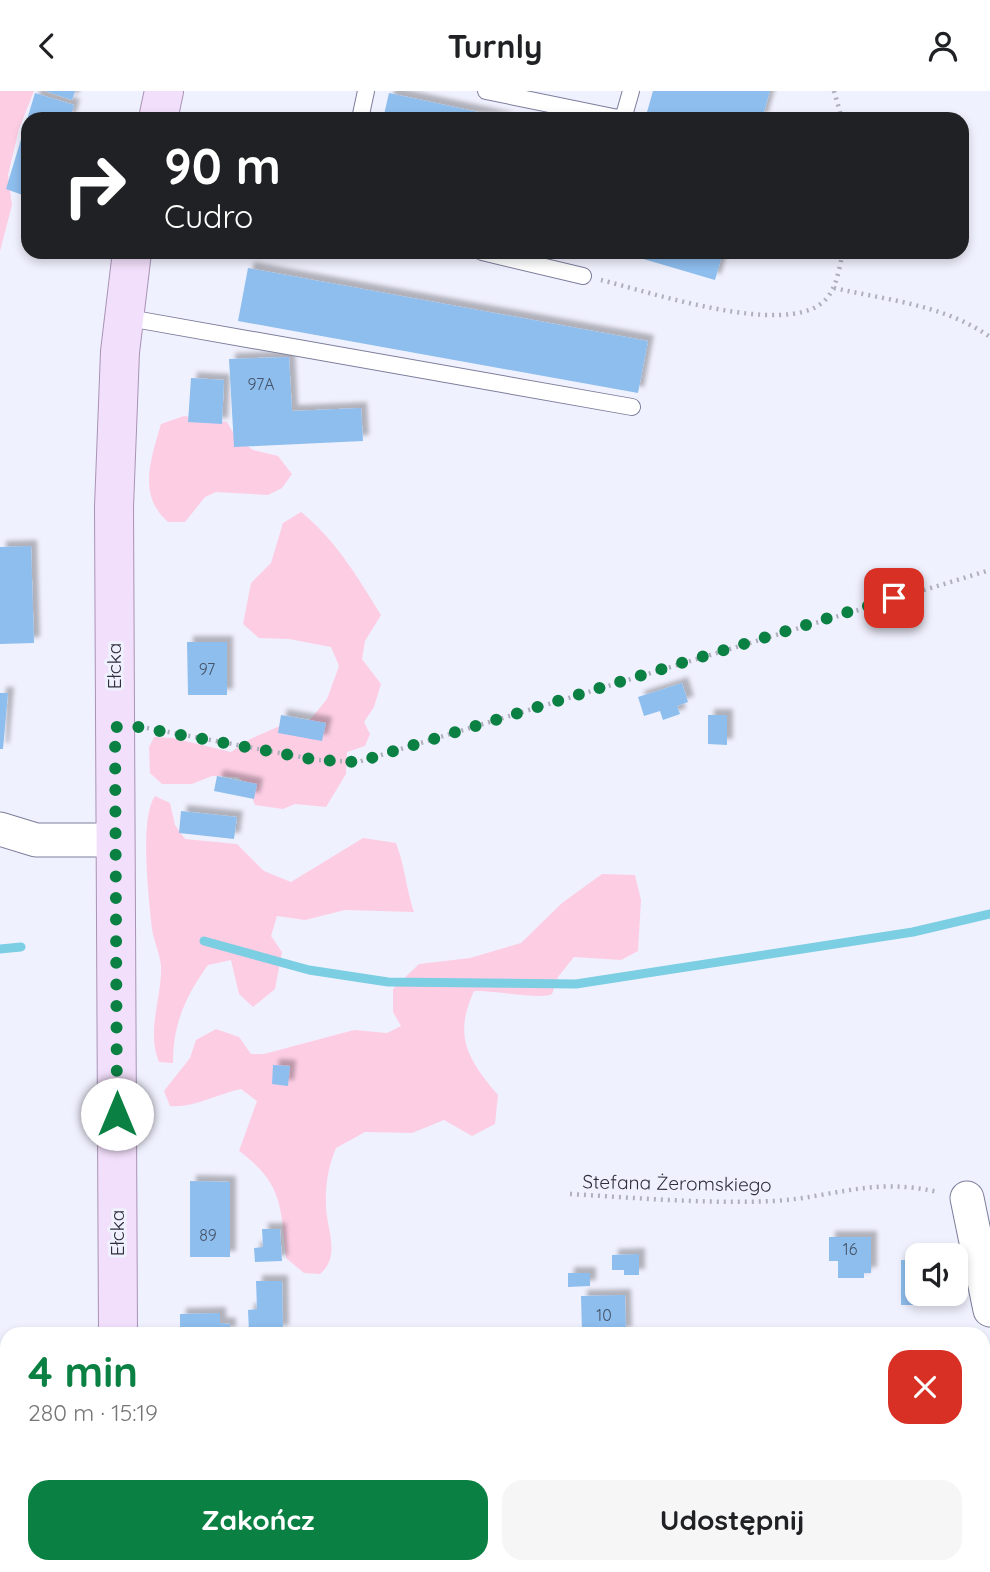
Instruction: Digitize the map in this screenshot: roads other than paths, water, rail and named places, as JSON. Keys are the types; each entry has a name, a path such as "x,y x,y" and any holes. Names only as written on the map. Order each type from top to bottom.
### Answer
{"main road":[{"path":"160,112 164,91"},
{"name":"Ełcka","path":"118,1327 114,507 123,317 131,259"}],"street":[{"path":"0,829 36,840 116,840"},
{"path":"967,1198 990,1310"}],"lane":[{"path":"362,112 366,91"},
{"path":"486,91 589,112"},
{"path":"625,112 631,91"},
{"path":"511,259 583,276"},
{"path":"123,317 632,407"}],"waterway":[{"path":"204,941 309,970 388,982 576,984 913,932 990,914"},
{"path":"0,949 21,947"}]}
